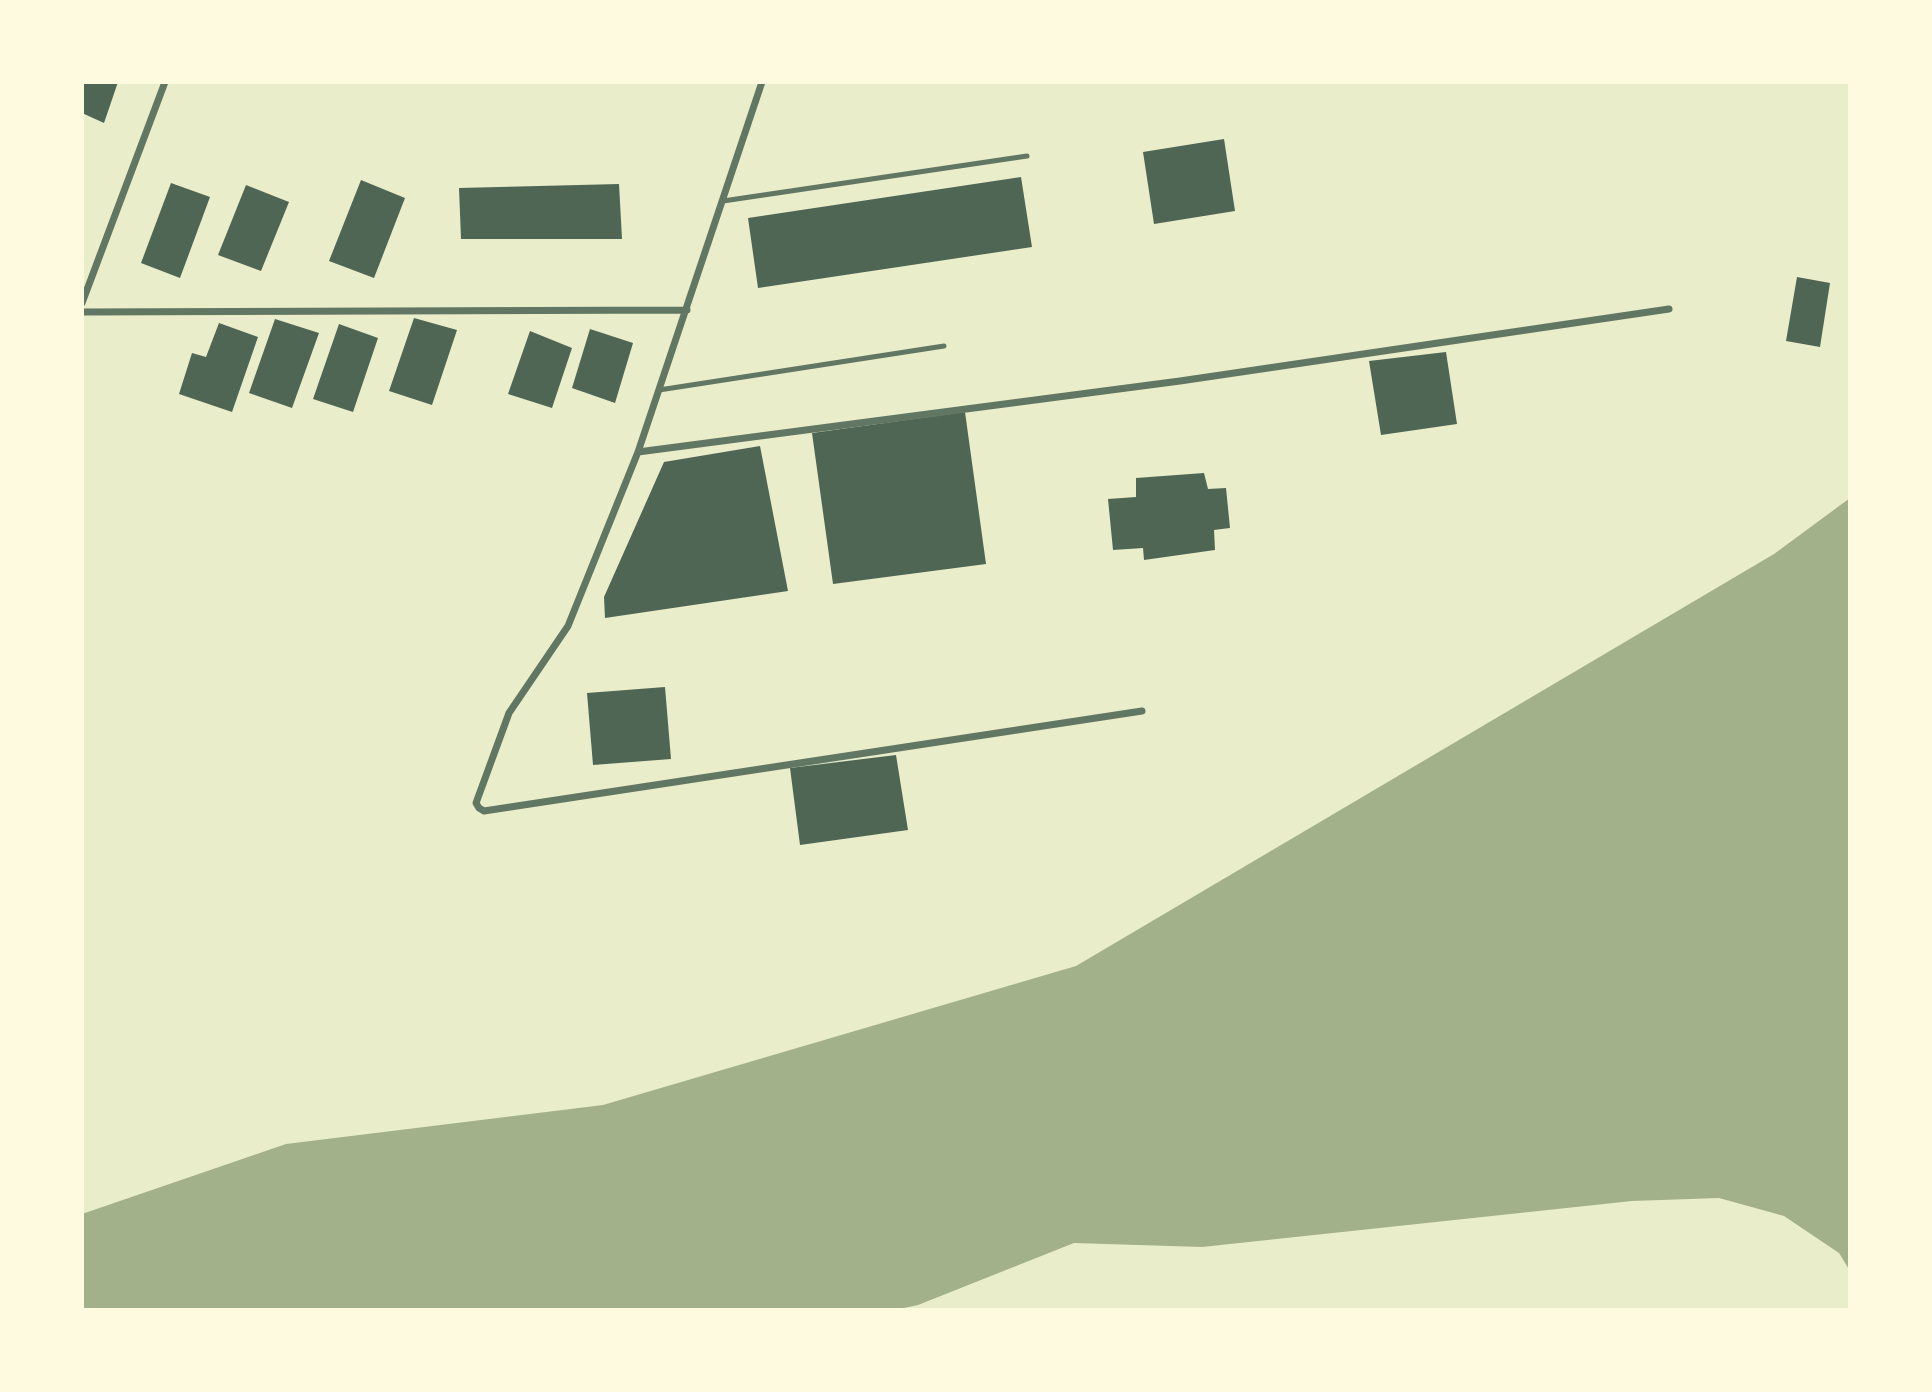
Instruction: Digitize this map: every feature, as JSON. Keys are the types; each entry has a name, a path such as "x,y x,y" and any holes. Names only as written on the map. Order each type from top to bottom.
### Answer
{"street":[{"path":"82,303 165,82"},
{"path":"762,82 638,452 568,626 509,713 476,803 484,811 1142,712"},
{"path":"638,452 1166,383 1669,309"},
{"path":"82,312 687,310"}],"lane":[{"path":"723,201 1027,156"},
{"path":"659,390 944,346"}],"shaded area":[{"path":"1850,498 1850,1271 1839,1253 1784,1216 1719,1198 1632,1201 1202,1247 1074,1243 918,1305 895,1310 82,1310 82,1214 286,1144 603,1105 1076,966 1774,554"}],"building":[{"path":"82,82 118,82 104,123 82,113"},
{"path":"1224,139 1235,211 1154,224 1143,152"},
{"path":"1021,177 1032,247 758,288 748,218"},
{"path":"361,180 405,198 374,278 329,261"},
{"path":"171,183 210,197 180,278 141,263"},
{"path":"619,184 622,239 461,239 459,188"},
{"path":"246,185 289,202 261,271 218,255"},
{"path":"1797,277 1830,283 1820,347 1786,341"},
{"path":"414,318 457,330 432,405 389,391"},
{"path":"275,319 319,333 292,408 249,393"},
{"path":"219,323 258,337 232,412 179,394 192,353 206,357"},
{"path":"339,324 378,338 353,412 313,399"},
{"path":"590,329 633,343 615,403 572,388"},
{"path":"530,331 572,348 552,408 508,394"},
{"path":"1446,352 1457,424 1381,435 1369,361"},
{"path":"965,412 986,564 833,584 812,433"},
{"path":"760,446 788,591 605,618 604,597 664,462"},
{"path":"1204,473 1208,489 1226,488 1230,528 1214,530 1215,550 1144,560 1143,548 1113,550 1108,499 1136,497 1136,478"},
{"path":"665,687 671,759 593,765 587,693"},
{"path":"896,755 908,830 800,845 790,768"}]}
